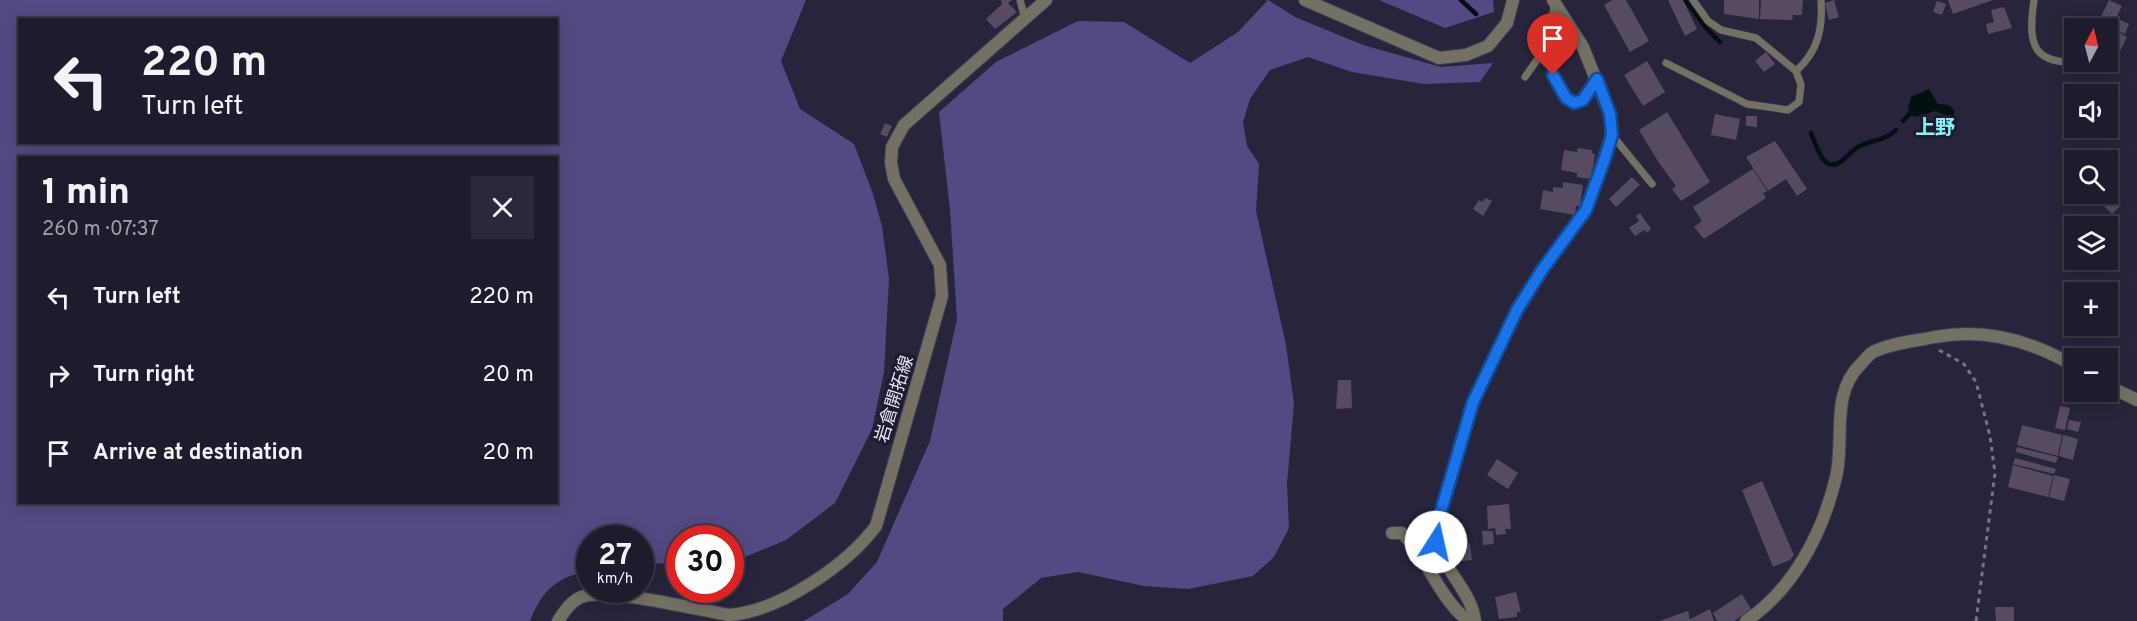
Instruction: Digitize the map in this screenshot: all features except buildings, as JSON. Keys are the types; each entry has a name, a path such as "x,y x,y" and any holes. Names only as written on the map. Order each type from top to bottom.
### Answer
{"street":[{"name":"岩倉開拓線","path":"558,621 569,606 581,597 609,594 729,615 746,614 765,608 839,566 861,546 876,526 936,324 943,289 940,265 894,179 891,163 892,147 904,125 1046,0"},
{"path":"1305,0 1439,58 1466,55 1488,46 1507,23 1513,0"},
{"path":"1474,621 1470,607 1442,560 1436,542 1436,528 1460,441 1473,402 1517,310 1542,270 1586,210 1612,135 1610,114 1597,79 1583,47 1554,2"},
{"path":"1746,621 1780,590 1800,565 1821,523 1839,460 1841,399 1853,372 1872,352 1958,333 1997,336 2036,347 2064,361"},
{"path":"2118,391 2137,400"},
{"path":"1392,533 1402,534 1414,545 1438,585 1459,614 1468,621"}],"lane":[{"path":"1020,0 1025,19"},
{"path":"1666,63 1747,104 1788,110 1799,102 1801,85 1796,71 1756,38 1721,30 1708,21 1693,0"},
{"path":"1796,71 1810,59 1820,34 1821,0"},
{"path":"2034,0 2031,28 2034,46 2040,56 2064,63"},
{"path":"1525,77 1544,50 1554,2"},
{"path":"1544,50 1566,98 1574,103 1583,100 1597,79"},
{"path":"1612,135 1652,184"}],"path":[{"path":"1919,340 1964,364 1976,382 1990,436 1995,473 1976,621"}],"shaded area":[{"path":"0,0 806,0 781,61 800,109 854,144 873,194 882,226 889,279 884,372 872,429 835,503 786,540 744,557 744,525 666,525 666,563 654,564 654,525 576,525 576,574 567,577 545,593 530,621 0,621"},
{"path":"1268,0 1295,17 1363,45 1441,67 1493,63 1480,82 1424,84 1352,72 1308,57 1270,70 1250,99 1243,122 1247,146 1259,164 1256,211 1286,345 1294,404 1287,483 1289,528 1274,557 1253,576 1188,589 1144,586 1078,572 1041,578 1003,609 1003,621 804,621 848,594 877,562 930,441 957,319 950,210 939,112 996,62 1078,21 1124,22 1190,63 1238,32"},
{"path":"1379,0 1493,0 1494,12 1445,28"},
{"path":"1929,89 1938,104 1949,105 1954,110 1954,118 1935,111 1917,117 1910,115 1908,108 1911,97"}],"waterway":[{"path":"1461,0 1476,14"},
{"path":"1685,0 1720,42"},
{"path":"1903,121 1912,111"},
{"path":"1811,133 1822,158 1826,162 1836,164 1859,146 1884,138 1896,130"}],"district":[{"name":"上野","path":"1935,127"}],"route":[{"path":"1436,542 1436,528 1473,402 1517,310 1542,270 1586,210 1612,135 1610,114 1597,79 1583,100 1574,103 1566,98 1553,75"}]}
